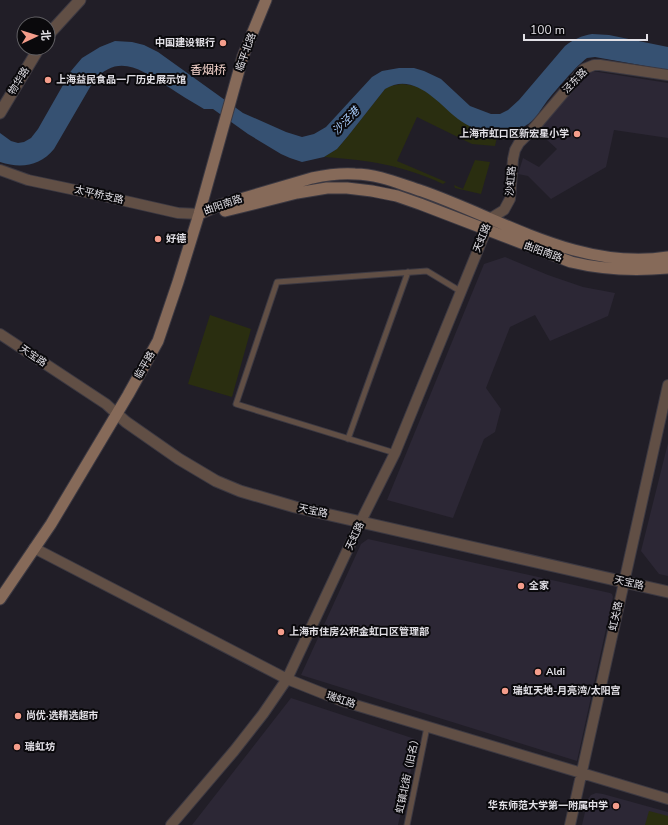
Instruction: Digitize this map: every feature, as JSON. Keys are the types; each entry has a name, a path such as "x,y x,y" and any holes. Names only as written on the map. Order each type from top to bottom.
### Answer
{"main road":[{"name":"临平北路","path":"230,104 243,56 266,0"},
{"name":"临平路","path":"0,599 51,524 158,341 199,214 230,104"},
{"name":"曲阳南路","path":"199,214 220,204 312,178 328,175 355,174 376,176 430,194 573,251 601,257 668,257"},
{"name":"曲阳南路","path":"199,214 218,212 313,189 347,188 397,196 571,262 594,268 639,270 668,268"}],"street":[{"path":"56,26 80,0"},
{"name":"物华路","path":"0,113 34,56"},
{"name":"泾东路","path":"513,159 515,150 519,143 533,129 584,69 600,65 668,75"},
{"name":"沙虹路","path":"490,218 504,210 510,199 513,159"},
{"name":"太平桥支路","path":"0,170 28,180 99,194 178,213 199,214"},
{"name":"天虹路","path":"171,825 234,751 263,714 287,679 361,521 395,453 424,385 490,218"},
{"name":"天宝路","path":"0,334 106,404 126,422 179,459 216,481 240,491 281,503 668,592"},
{"name":"虹关路","path":"570,825 668,385"},
{"name":"瑞虹路","path":"34,548 287,679 342,701 668,799"}],"lane":[{"path":"395,453 236,404 277,282 427,271 460,291"},
{"path":"348,439 408,272"},
{"name":"虹镇北街（旧名）","path":"407,825 427,727"}],"shaded area":[{"name":"上海市虹口区新宏星小学","path":"592,71 668,83 668,138 614,130 606,167 551,199 528,176 518,174 523,158 539,167 557,149 536,130"},
{"path":"505,257 548,275 583,287 615,293 608,316 550,341 535,315 510,327 486,388 501,409 495,432 484,439 453,518 387,500 484,264"},
{"path":"668,443 668,576 659,574 641,551"},
{"name":"瑞虹天地-月亮湾/太阳宫","path":"368,539 612,594 613,597 577,761 301,675 361,544"},
{"path":"291,698 418,740 398,825 192,825"},
{"name":"华东师范大学第一附属中学","path":"596,793 668,812 668,825 582,825 588,799 591,795"}],"green space":[{"path":"402,84 423,89 458,118 476,129 498,133 495,146 472,144 417,117 397,161 446,182 443,184 414,172 385,164 324,157 337,149 385,89 390,86"},
{"path":"475,160 490,162 481,194 455,188 454,185 463,189"},
{"path":"210,315 251,329 232,397 188,384"},
{"path":"649,811 668,816 668,825 645,825"}],"water":[{"name":"沙泾港","path":"592,34 609,35 668,47 668,70 595,57 587,58 566,78 529,124 513,130 496,133 483,131 466,124 425,91 416,86 396,84 385,89 337,149 324,157 302,162 281,154 248,134 213,109 204,109 148,74 130,67 121,66 111,68 102,73 93,82 49,155 36,162 23,165 0,162 0,133 11,141 18,143 24,142 31,138 38,129 71,71 82,58 100,47 115,41 132,42 144,45 158,52 243,113 286,132 302,137 314,134 326,127 372,77 382,71 399,68 414,68 424,71 441,79 470,106 491,114 500,114 508,110 519,100 565,46 571,41"}],"place":[{"name":"中国建设银行","path":"223,43"},
{"name":"上海益民食品一厂历史展示馆","path":"48,80"},
{"name":"上海市虹口区新宏星小学","path":"577,134"},
{"name":"好德","path":"158,239"},
{"name":"全家","path":"521,586"},
{"name":"上海市住房公积金虹口区管理部","path":"281,632"},
{"name":"Aldi","path":"538,672"},
{"name":"瑞虹天地-月亮湾/太阳宫","path":"505,691"},
{"name":"尚优·选精选超市","path":"18,716"},
{"name":"瑞虹坊","path":"17,747"},
{"name":"华东师范大学第一附属中学","path":"616,806"}],"district":[{"name":"香烟桥","path":"208,70"}]}
